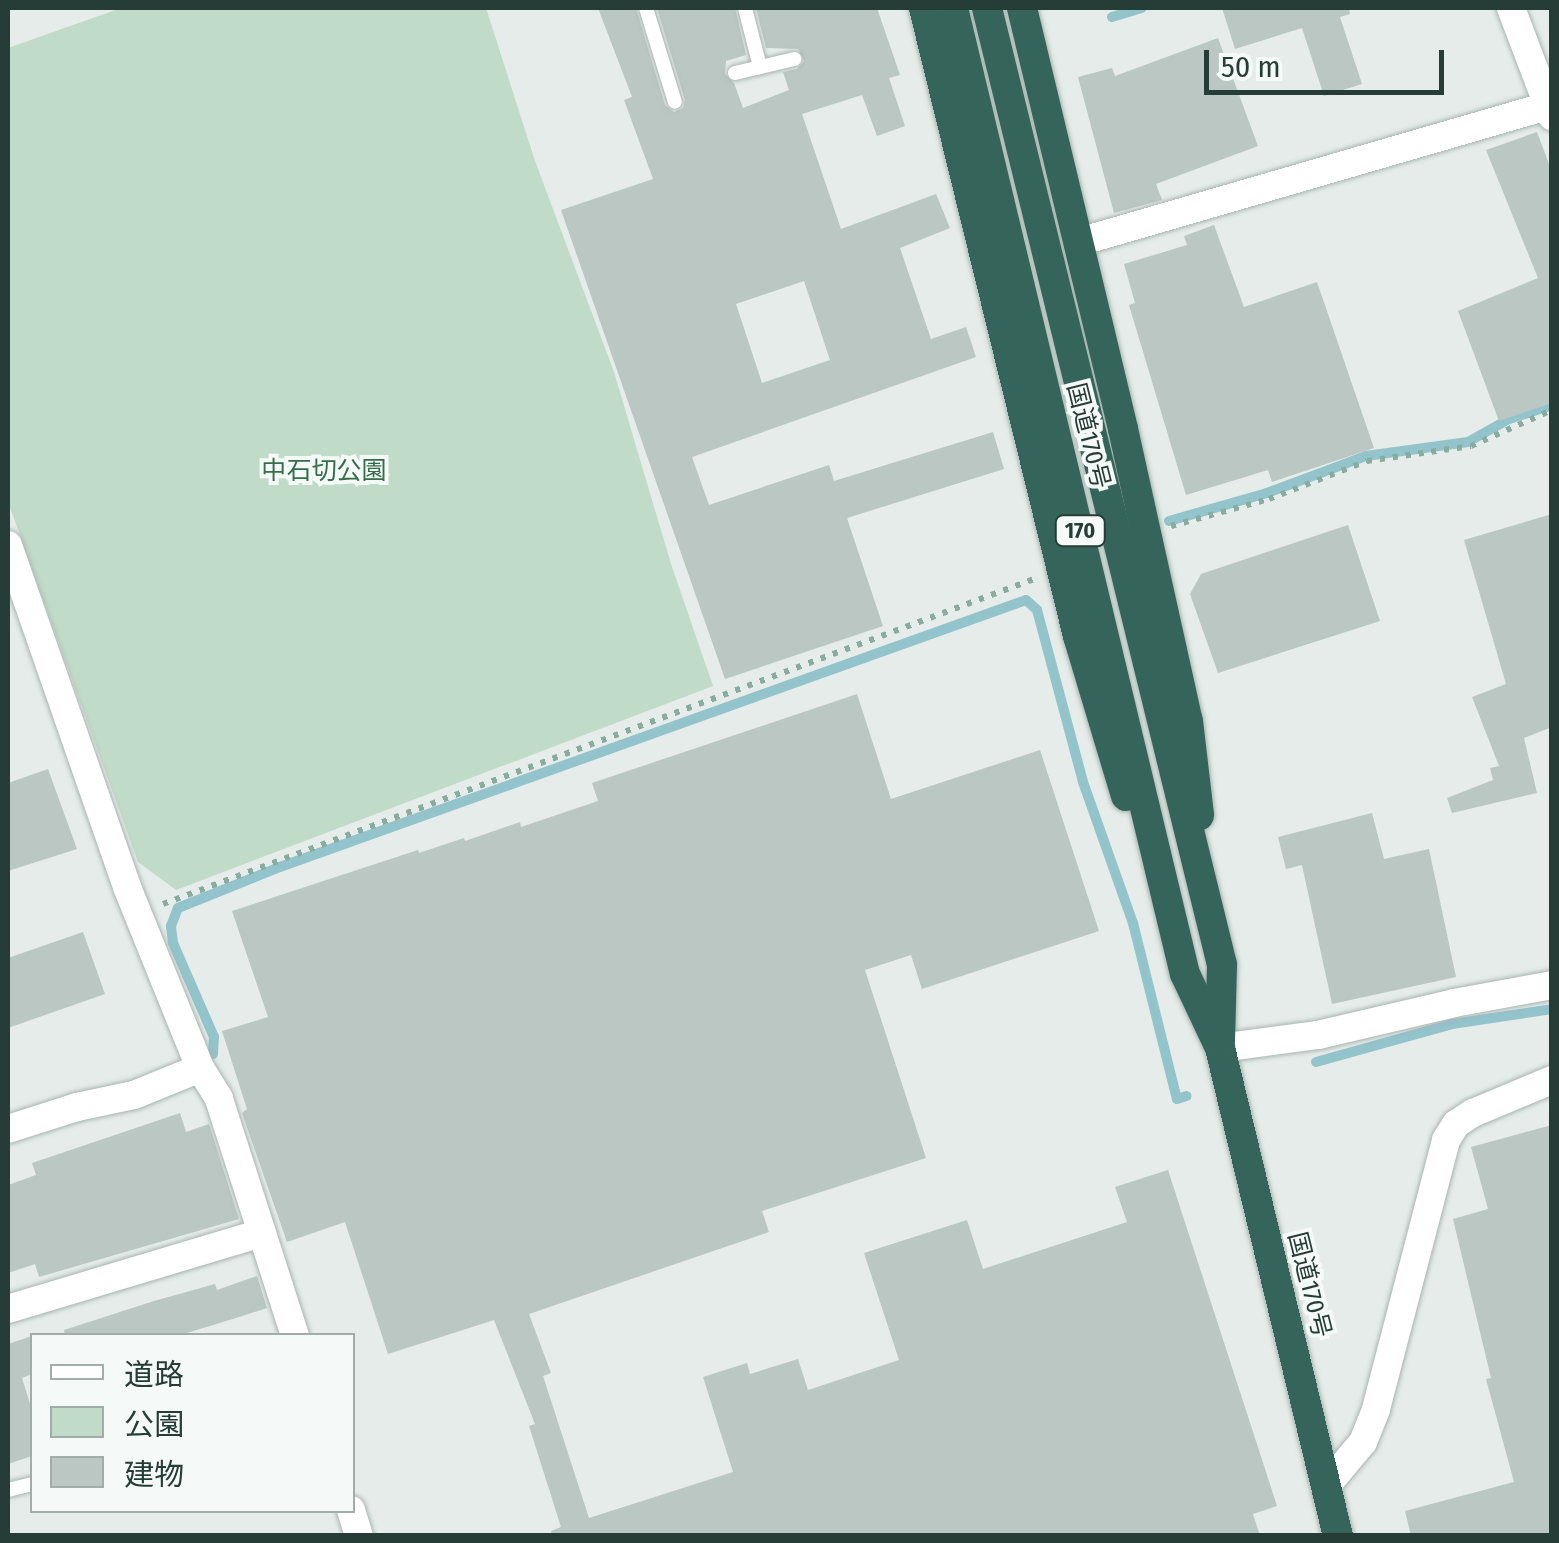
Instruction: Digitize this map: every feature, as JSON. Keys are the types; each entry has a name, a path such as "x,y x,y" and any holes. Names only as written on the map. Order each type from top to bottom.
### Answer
{"highway":[{"path":"924,8 1097,708 1119,778 1159,862"},
{"name":"国道170号","path":"953,8 1185,974 1220,1048 1338,1536"},
{"name":"国道170号","path":"987,8 1222,965 1220,1048"},
{"path":"1022,8 1188,721 1206,899"}],"street":[{"path":"1078,242 1550,109 1511,8"},
{"path":"8,545 138,914 200,1068 220,1099 294,1333"},
{"path":"1220,1048 1318,1035 1454,1003 1552,986"},
{"path":"8,1129 77,1106 134,1095 200,1068"},
{"path":"1326,1485 1363,1442 1376,1409 1446,1140 1456,1124 1473,1113 1552,1080"},
{"path":"8,1309 262,1233"}],"lane":[{"path":"646,8 675,102"},
{"path":"744,8 760,66"},
{"path":"735,73 794,59"}],"path":[{"path":"1160,529 1268,499 1367,462 1471,446 1512,424 1552,410"},
{"path":"138,914 1043,576"}],"green space":[{"name":"中石切公園","path":"121,8 486,8 535,161 614,372 671,564 713,686 176,890 138,862 8,502 8,48"}],"building":[{"path":"598,8 636,8 665,105 674,112 683,108 685,100 657,8 735,8 746,55 726,61 725,74 734,83 743,108 789,90 783,72 797,69 804,61 798,49 766,48 756,8 877,8 900,75 889,78 905,126 877,136 862,95 802,114 841,229 936,194 950,228 900,248 931,339 966,327 976,357 692,457 709,505 829,465 834,481 993,432 1004,469 847,518 883,626 725,679 561,210 653,179 624,100 632,97","holes":["804,281 830,360 762,383 736,304"]},
{"path":"1222,8 1349,8 1350,14 1340,17 1362,84 1324,96 1302,28 1235,49"},
{"path":"1218,38 1258,146 1156,184 1162,200 1114,213 1078,77 1112,68 1115,76"},
{"path":"1537,132 1552,172 1552,403 1499,421 1458,311 1538,278 1486,150"},
{"path":"1214,225 1244,307 1317,282 1374,448 1272,482 1268,470 1186,495 1129,305 1135,303 1124,264 1187,245 1184,236"},
{"path":"1552,514 1552,727 1524,738 1537,793 1452,813 1447,798 1493,780 1490,768 1499,766 1472,697 1506,684 1464,540"},
{"path":"1348,525 1380,621 1218,673 1190,594 1201,574"},
{"path":"857,694 891,799 1040,750 1099,931 922,989 911,955 865,970 926,1158 762,1211 769,1232 529,1314 551,1373 543,1376 589,1518 733,1472 703,1377 747,1363 750,1374 798,1359 808,1390 899,1360 864,1253 967,1220 983,1269 1127,1222 1115,1187 1168,1170 1277,1506 1253,1514 1260,1536 552,1536 551,1531 561,1527 529,1426 535,1424 494,1320 388,1354 345,1222 287,1242 242,1113 247,1109 222,1031 268,1017 232,911 418,850 419,853 464,838 465,841 520,822 521,827 598,801 592,783"},
{"path":"48,769 77,849 8,871 8,783"},
{"path":"1372,813 1384,859 1429,849 1456,977 1332,1004 1302,865 1286,869 1278,837"},
{"path":"83,932 105,994 8,1028 8,958"},
{"path":"180,1113 186,1132 209,1124 239,1219 39,1277 35,1264 8,1273 8,1185 36,1175 32,1163"},
{"path":"1552,1125 1552,1536 1411,1536 1405,1511 1514,1482 1486,1379 1491,1378 1453,1219 1488,1209 1471,1147"},
{"path":"257,1276 267,1308 187,1333 64,1333 154,1301 215,1284 217,1290"},
{"path":"30,1337 30,1375 22,1378 30,1404 30,1457 8,1464 8,1344"}],"waterway":[{"path":"1112,17 1142,8"},
{"path":"1169,521 1267,493 1366,456 1468,442 1509,419 1552,405"},
{"path":"213,1054 214,1037 173,943 171,926 178,908 280,867 1026,600 1037,610 1083,782 1133,923 1177,1099 1187,1096"},
{"path":"1316,1062 1452,1024 1552,1009"}]}
